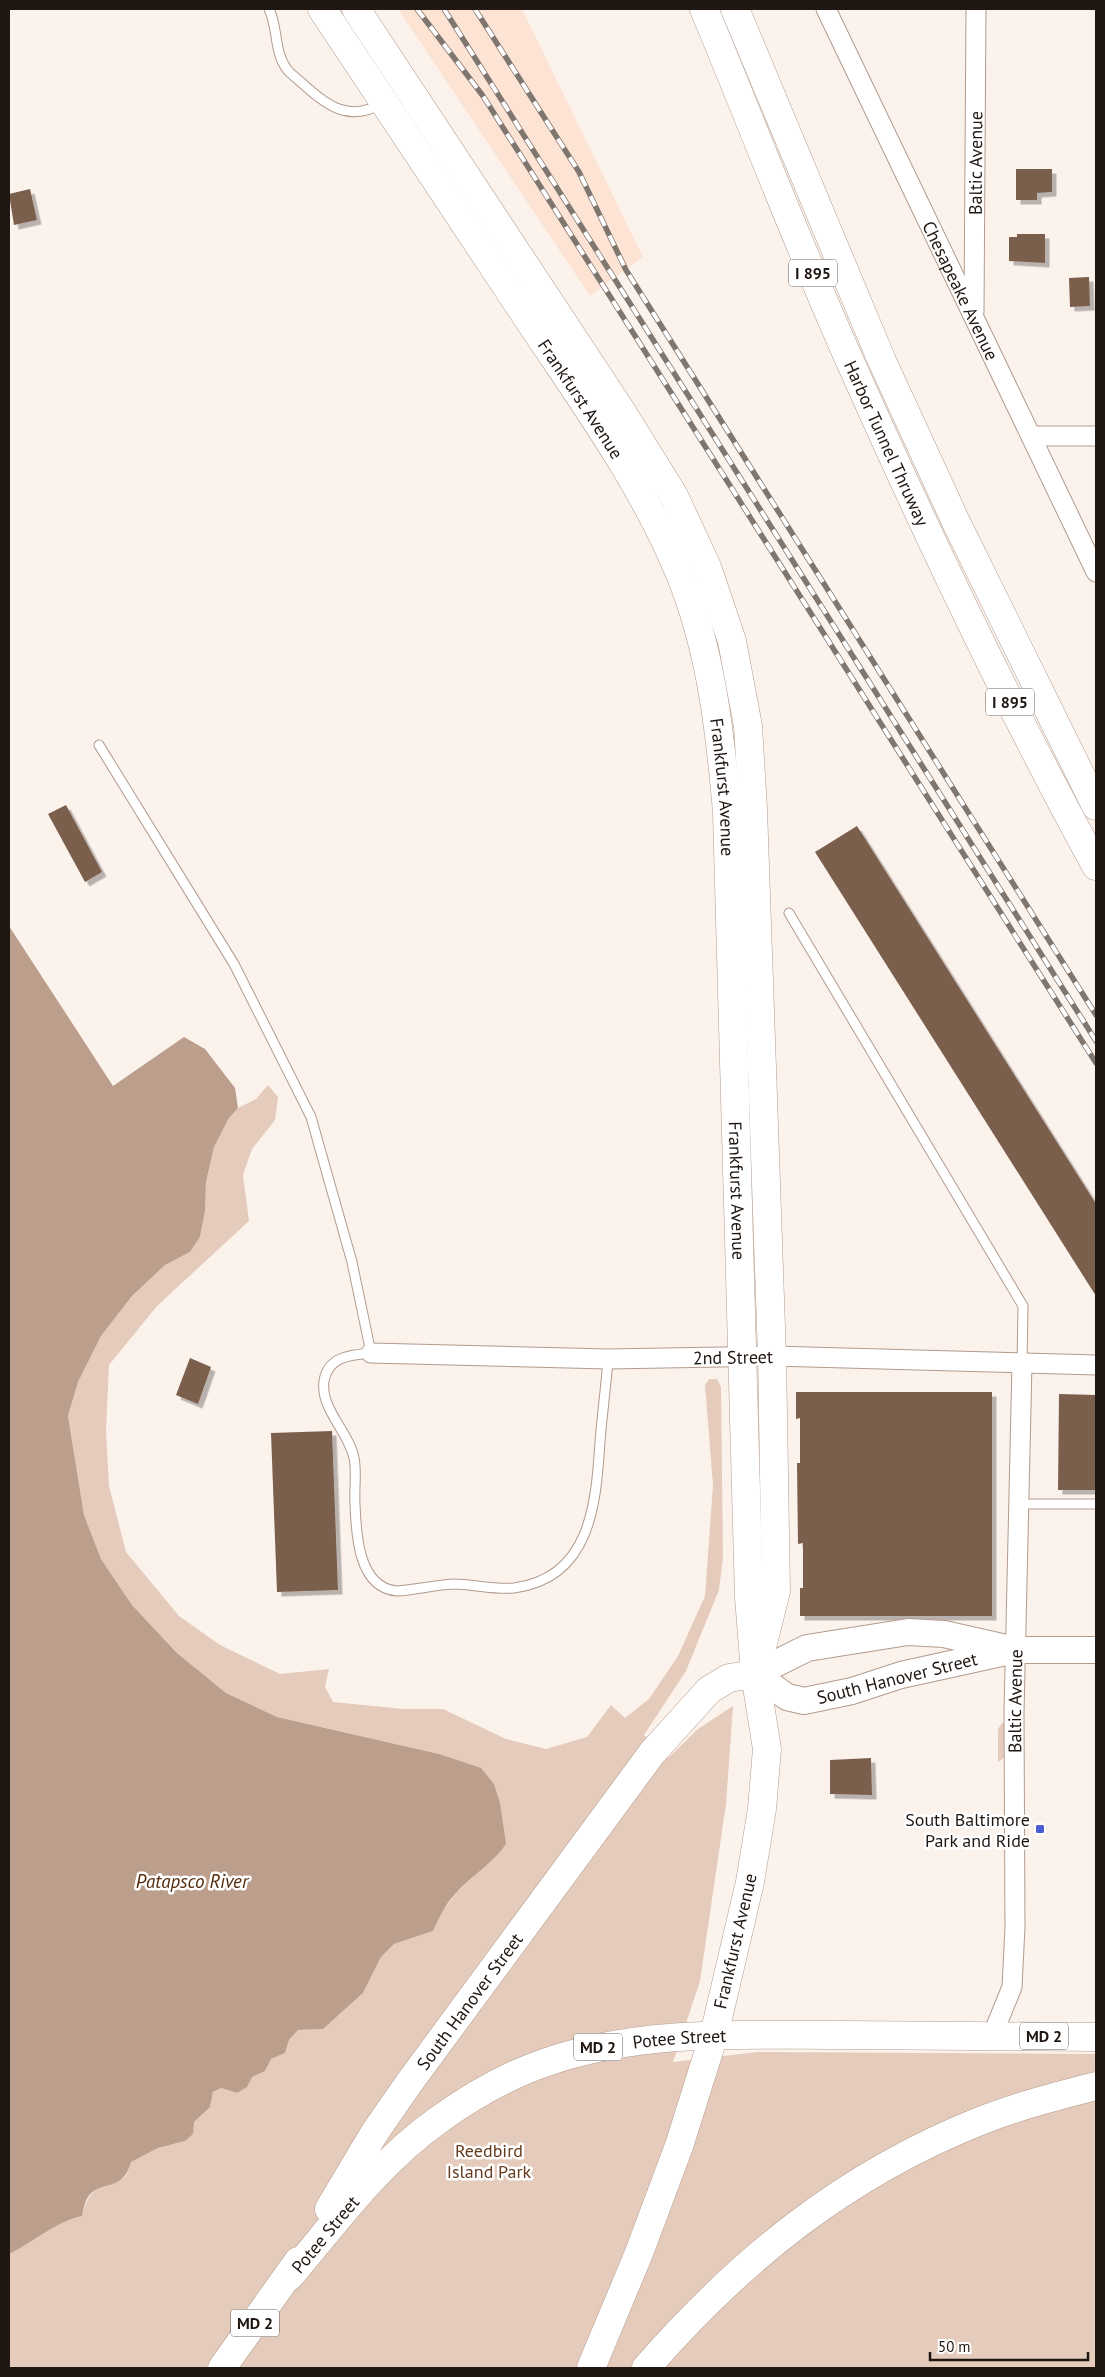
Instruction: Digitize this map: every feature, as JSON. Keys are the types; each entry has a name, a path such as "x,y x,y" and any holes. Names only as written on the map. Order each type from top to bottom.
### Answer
{"main road":[{"name":"Frankfurst Avenue","path":"322,9 597,422 649,508 680,575 704,646 720,728 727,812 744,1357 749,1588 755,1674 767,1749 762,1809 750,1882 714,2035 676,2155 639,2253 591,2368"},
{"name":"Frankfurst Avenue","path":"356,9 614,401 674,496 707,566 732,641 748,726 753,809 772,1356 776,1591 755,1674"},
{"name":"Harbor Tunnel Thruway","path":"704,9 856,375 920,517 1001,686 1096,866"},
{"name":"Harbor Tunnel Thruway","path":"735,9 882,361 956,522 1096,806"},
{"path":"384,102 407,87"},
{"path":"908,1632 909,1673"},
{"name":"South Hanover Street","path":"222,2368 289,2277 375,2132 409,2083 652,1753 709,1690 730,1678 755,1674 807,1648 908,1632 944,1634 1015,1650"},
{"name":"South Hanover Street","path":"755,1674 787,1697 804,1701 852,1691 909,1673 1015,1650 1096,1650"},
{"name":"Potee Street","path":"289,2277 370,2182 403,2149 437,2121 493,2086 546,2062 597,2048 650,2040 714,2035 1096,2037"},
{"path":"646,2368 710,2298 756,2255 800,2220 856,2183 912,2152 980,2121 1038,2101 1096,2086"}],"street":[{"name":"Chesapeake Avenue","path":"826,9 1096,572"},
{"name":"Baltic Avenue","path":"974,318 976,9"},
{"path":"1031,436 1096,436"},
{"name":"2nd Street","path":"371,1353 608,1359 772,1356 1096,1365"},
{"name":"Baltic Avenue","path":"992,2036 1012,1987 1015,1927 1015,1650 1022,1363"}],"lane":[{"path":"269,9 286,67 322,101 336,108 355,112 371,109 384,102"},
{"path":"99,745 234,964 311,1116 352,1262 371,1353 348,1355 336,1360 328,1368 324,1381 325,1394 332,1415 346,1435 355,1459 354,1504 361,1558 370,1576 387,1591 453,1584 514,1588 539,1582 563,1567 576,1551 592,1517 598,1482 608,1359"},
{"path":"789,914 1023,1306 1022,1363"},
{"path":"1019,1504 1096,1504"}],"shaded area":[{"path":"398,9 522,9 643,257 590,296"}],"green space":[{"name":"Reedbird Island Park","path":"268,1085 278,1097 275,1120 252,1149 243,1175 249,1221 157,1306 109,1365 106,1431 109,1486 126,1552 179,1616 220,1645 280,1674 329,1669 325,1687 333,1702 403,1709 443,1709 506,1739 546,1749 587,1737 611,1705 625,1718 649,1699 678,1656 705,1596 713,1485 705,1385 709,1379 717,1379 721,1387 723,1557 719,1590 686,1671 644,1735 668,1758 698,1729 733,1706 726,1804 700,1981 673,2062 757,2052 1096,2054 1096,2368 9,2368 9,2254 54,2227 82,2216 87,2202 95,2190 125,2177 131,2162 158,2148 185,2141 194,2122 210,2107 213,2092 221,2088 237,2093 252,2077 265,2071 271,2059 285,2053 289,2040 298,2030 323,2029 363,1993 381,1957 394,1944 433,1931 441,1913 456,1893 472,1878 503,1825 494,1784 439,1754 277,1717 226,1693 177,1653 132,1605 101,1559 84,1515 68,1416 78,1382 101,1336 132,1296 165,1265 190,1252 200,1237 205,1211 206,1182 214,1147 229,1118 238,1108 256,1099"},
{"path":"1002,1723 1007,1723 1005,1757 998,1762 998,1729"}],"water":[{"name":"Patapsco River","path":"9,926 113,1086 184,1037 205,1049 235,1088 238,1108 229,1118 214,1147 206,1182 205,1211 200,1237 190,1252 165,1265 132,1296 101,1336 78,1382 68,1416 84,1515 101,1559 132,1605 177,1653 226,1693 277,1717 439,1754 481,1768 494,1784 500,1803 506,1844 494,1858 451,1898 433,1931 394,1944 381,1957 363,1993 323,2029 298,2030 289,2040 285,2053 271,2059 265,2071 252,2077 247,2087 237,2093 221,2088 213,2092 210,2107 194,2122 193,2134 185,2141 158,2148 131,2162 122,2179 97,2189 91,2194 85,2203 82,2216 54,2227 9,2254"}],"building":[{"path":"1016,169 1052,169 1052,192 1037,193 1037,200 1016,200"},
{"path":"30,189 37,220 14,225 9,194"},
{"path":"1017,234 1045,234 1045,263 1009,261 1009,237 1017,237"},
{"path":"1089,277 1090,306 1070,307 1069,278"},
{"path":"66,805 102,872 85,882 48,814"},
{"path":"857,826 1096,1204 1096,1296 815,852"},
{"path":"190,1358 211,1367 198,1404 176,1395"},
{"path":"796,1392 992,1392 992,1616 800,1616 800,1588 803,1588 803,1543 798,1544 797,1463 800,1463 800,1418 796,1419"},
{"path":"1059,1394 1096,1395 1096,1490 1058,1490"},
{"path":"332,1431 338,1590 277,1592 271,1433"},
{"path":"871,1758 872,1795 830,1794 830,1760"}],"railway":[{"path":"417,9 483,96 1096,1063"},
{"path":"444,9 1096,1041"},
{"path":"475,9 579,172 626,270 1096,1015"}],"place":[{"name":"South Baltimore Park and Ride","path":"1040,1829"}]}
